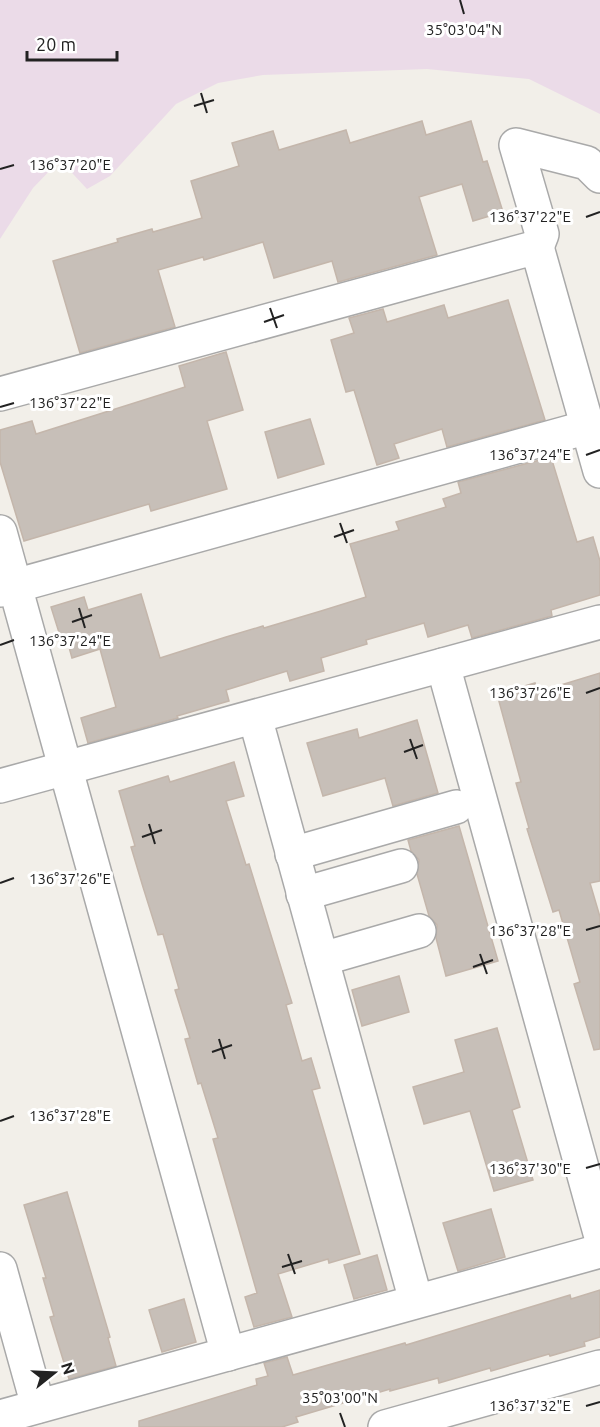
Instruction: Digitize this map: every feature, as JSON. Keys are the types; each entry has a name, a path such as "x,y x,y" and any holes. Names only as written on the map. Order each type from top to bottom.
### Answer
{"street":[{"path":"600,176 587,163 516,145 542,234 537,247 600,471"},
{"path":"0,394 537,247"},
{"path":"8,588 588,427"},
{"path":"0,531 8,588 66,768 228,1354"},
{"path":"0,786 600,622"},
{"path":"443,665 600,1233"},
{"path":"255,717 416,1301"},
{"path":"292,854 456,807"},
{"path":"303,894 401,866"},
{"path":"322,959 419,931"},
{"path":"0,1417 600,1251"},
{"path":"0,1269 38,1406"},
{"path":"385,1427 600,1367"}],"shaded area":[{"path":"0,0 600,0 600,114 529,79 427,69 263,75 218,83 176,104 110,176 87,189 60,160 33,188 0,239"}],"building":[{"path":"422,121 426,135 471,121 483,162 487,161 503,212 473,221 462,184 419,197 437,255 338,282 332,261 274,278 263,242 204,260 203,257 158,270 175,327 80,353 53,261 118,242 117,239 152,229 153,232 202,218 191,181 239,166 232,143 273,131 279,150 346,130 350,143"},
{"path":"508,300 545,420 447,447 442,429 394,444 399,458 377,465 354,390 346,392 331,340 354,333 349,318 383,309 387,322 444,305 448,318"},
{"path":"226,352 243,410 207,421 227,489 151,511 149,504 24,541 0,462 0,430 32,421 36,434 185,387 179,366"},
{"path":"310,419 324,464 278,478 265,432"},
{"path":"551,457 577,542 593,537 600,561 600,595 551,610 552,616 472,638 468,625 428,637 424,623 366,640 367,644 321,658 324,671 290,681 287,671 226,690 229,701 88,743 81,718 116,707 100,649 72,658 67,640 62,642 51,607 84,597 88,610 141,594 160,658 263,626 264,628 321,611 366,597 350,544 399,530 396,522 446,507 443,499 461,493 458,482"},
{"path":"600,673 600,881 590,883 600,917 600,1049 594,1050 574,984 580,982 559,910 553,912 527,829 529,828 516,783 521,782 497,694 535,683 538,692"},
{"path":"417,720 438,793 393,806 385,778 323,796 307,743 357,729 359,738"},
{"path":"234,762 244,796 226,801 246,865 249,864 292,1003 286,1005 302,1061 311,1058 320,1088 312,1090 360,1254 329,1263 328,1259 278,1274 292,1317 254,1327 245,1297 257,1293 213,1139 218,1138 201,1083 198,1084 185,1039 190,1038 175,990 179,989 163,934 158,935 143,887 131,847 135,846 119,791 168,776 170,782"},
{"path":"459,826 498,961 446,976 436,938 437,925 429,916 417,874 419,860 411,851 408,840"},
{"path":"399,976 409,1012 362,1026 352,990"},
{"path":"497,1028 520,1107 512,1110 533,1180 494,1191 470,1111 424,1124 413,1087 464,1072 455,1040"},
{"path":"67,1192 110,1337 108,1338 116,1366 69,1379 50,1317 54,1316 43,1278 46,1278 24,1205"},
{"path":"491,1209 505,1257 458,1271 443,1223"},
{"path":"377,1255 387,1290 354,1299 344,1265"},
{"path":"600,1290 600,1337 584,1342 585,1346 491,1371 490,1368 439,1383 438,1378 390,1391 390,1389 296,1417 298,1422 282,1427 139,1427 139,1421 257,1385 256,1379 268,1376 264,1363 287,1357 293,1375 405,1343 406,1345 570,1295 571,1299"},
{"path":"184,1299 196,1342 162,1352 149,1310"}]}
